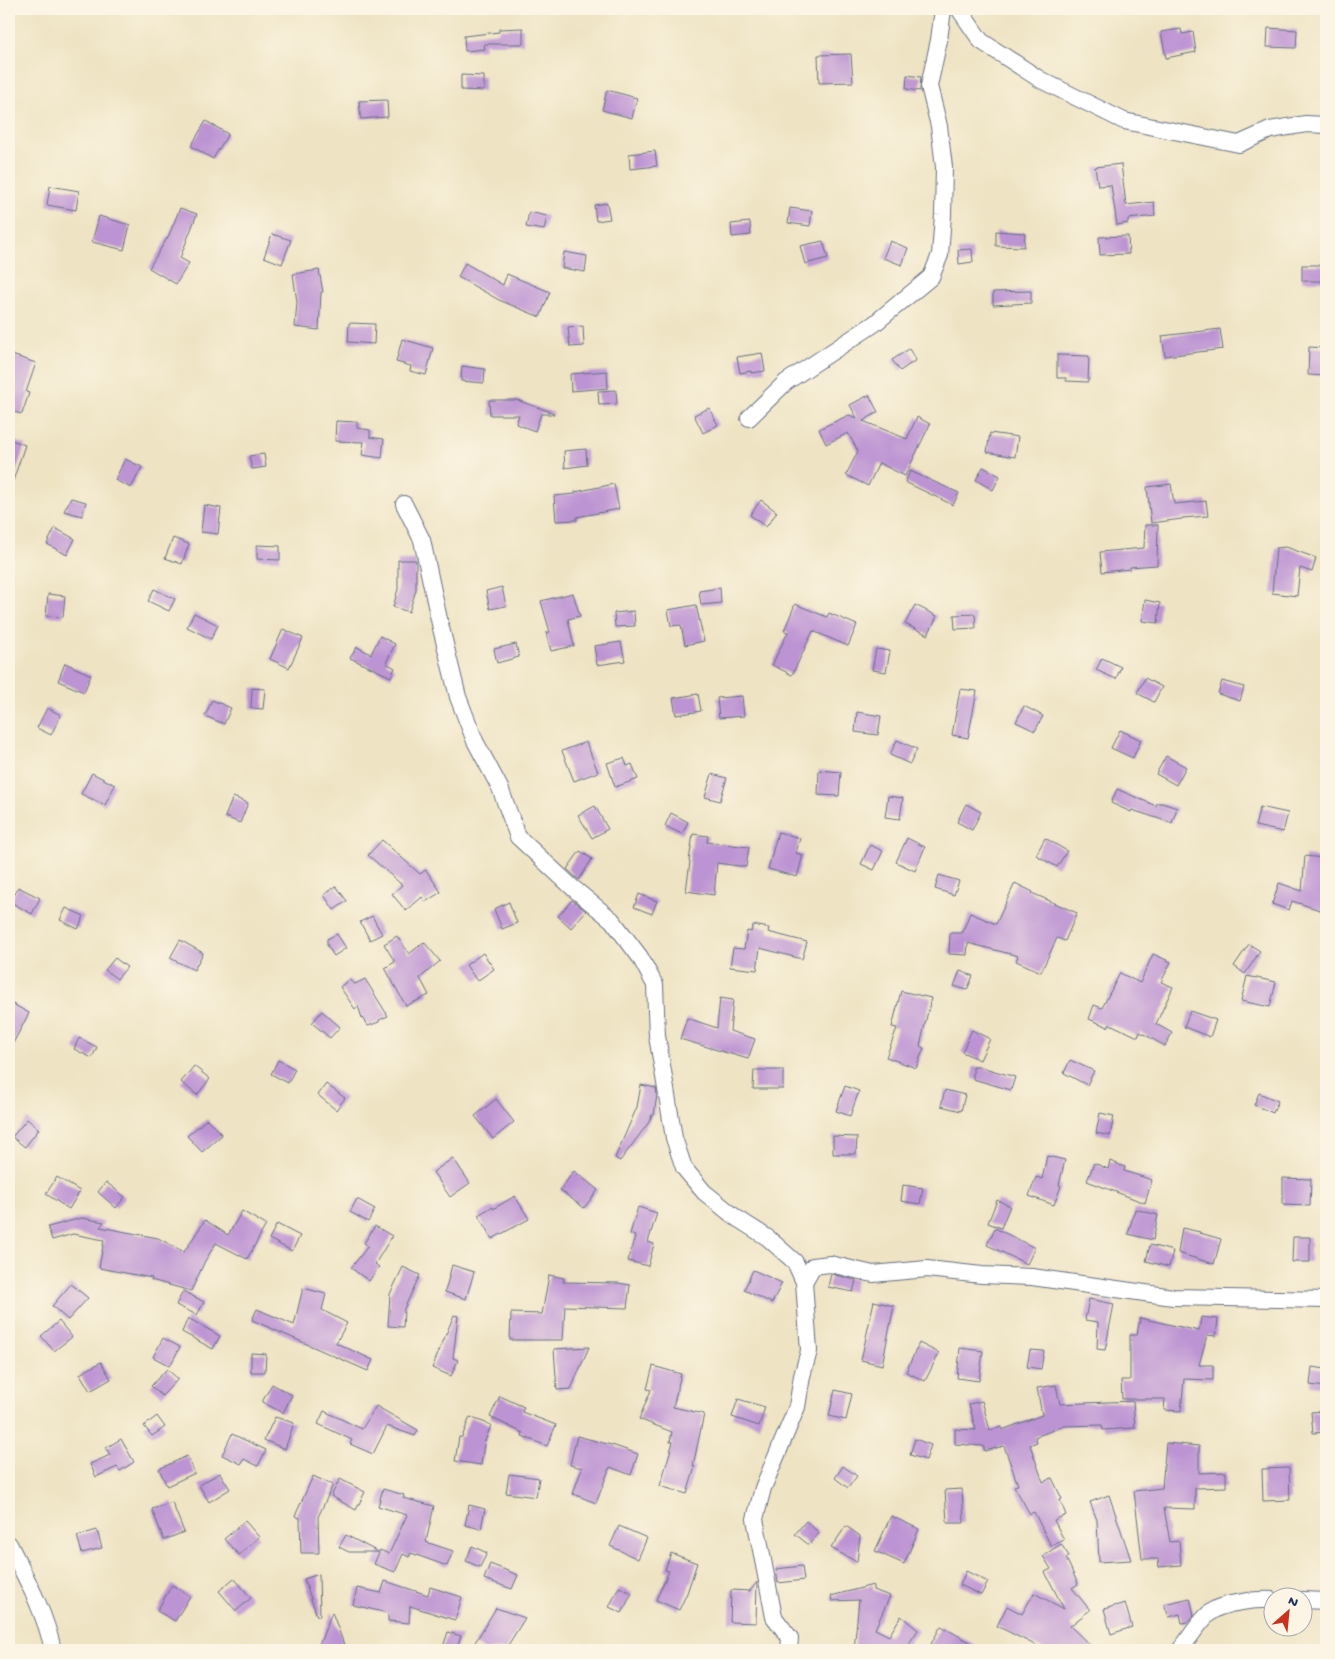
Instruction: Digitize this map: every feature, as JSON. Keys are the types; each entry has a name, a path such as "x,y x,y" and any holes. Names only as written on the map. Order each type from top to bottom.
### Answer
{"street":[{"path":"750,418 786,382 874,324 932,277 940,255 944,167 939,126 929,86 939,40 942,9"},
{"path":"959,9 982,41 1041,80 1124,121 1239,144 1270,130 1306,124 1326,125"},
{"path":"404,504 422,540 458,697 475,741 500,788 518,837 573,888 612,920 640,957 655,985 662,1071 674,1138 684,1168 704,1192 735,1217 768,1238 794,1262 804,1282 809,1351 802,1376 797,1407 763,1488 755,1519 774,1617 790,1638 789,1650"},
{"path":"804,1282 814,1266 830,1264 873,1274 926,1269 982,1275 1032,1277 1173,1296 1326,1300"},
{"path":"9,1544 34,1593 54,1650"},
{"path":"1180,1650 1213,1610 1224,1606 1262,1599"},
{"path":"1312,1600 1326,1601"}],"building":[{"path":"523,28 523,44 484,44 485,49 465,51 464,36 499,32 499,29"},
{"path":"1268,28 1297,30 1296,48 1267,47"},
{"path":"1181,29 1182,34 1193,32 1196,52 1166,58 1161,32"},
{"path":"851,54 853,82 819,83 818,55"},
{"path":"461,75 484,76 484,91 461,90"},
{"path":"907,75 921,77 920,91 906,89"},
{"path":"607,90 637,98 632,118 602,110"},
{"path":"387,100 388,117 361,119 359,101"},
{"path":"206,121 228,134 213,159 191,146"},
{"path":"655,151 657,166 630,169 629,154"},
{"path":"1121,164 1126,205 1154,202 1155,216 1128,219 1128,223 1117,225 1111,185 1098,186 1095,167"},
{"path":"50,186 79,191 76,210 47,205"},
{"path":"607,203 610,219 596,221 594,205"},
{"path":"180,208 197,214 180,258 189,263 176,284 149,268 169,235"},
{"path":"790,208 812,211 810,226 788,223"},
{"path":"529,212 547,216 544,230 526,227"},
{"path":"99,216 130,225 124,250 92,242"},
{"path":"750,222 751,235 732,237 731,224"},
{"path":"996,231 1025,233 1024,247 996,246"},
{"path":"272,234 291,240 282,264 264,257"},
{"path":"1128,236 1129,254 1100,255 1099,237"},
{"path":"823,241 828,258 805,264 800,246"},
{"path":"890,241 908,248 902,265 883,258"},
{"path":"972,249 973,262 959,264 958,250"},
{"path":"564,252 587,256 585,272 562,268"},
{"path":"465,263 503,285 507,274 550,292 540,317 499,300 458,277"},
{"path":"1302,265 1326,265 1326,281 1302,281"},
{"path":"319,270 323,292 321,292 319,330 295,327 297,302 293,274"},
{"path":"1031,291 1031,303 993,305 993,292"},
{"path":"349,323 375,324 374,344 348,342"},
{"path":"583,326 584,346 570,347 568,327"},
{"path":"1220,329 1223,349 1165,356 1162,336"},
{"path":"402,339 433,348 426,375 410,371 411,366 396,362"},
{"path":"1309,347 1326,348 1326,376 1308,375"},
{"path":"909,349 916,360 900,371 892,360"},
{"path":"762,353 765,371 740,373 737,357"},
{"path":"9,354 36,363 26,392 29,393 22,414 9,411"},
{"path":"1057,355 1089,356 1088,382 1066,381 1066,378 1057,378"},
{"path":"462,366 485,369 484,383 461,381"},
{"path":"607,371 608,388 571,391 570,374"},
{"path":"616,390 617,404 599,405 598,391"},
{"path":"869,395 878,412 863,421 907,439 917,417 930,424 905,476 879,463 868,486 846,475 858,451 848,433 826,444 819,429 849,415 857,418 850,405"},
{"path":"489,400 517,400 554,414 541,414 535,431 516,424 519,415 490,415"},
{"path":"709,408 718,425 703,433 694,415"},
{"path":"336,421 357,422 357,428 370,430 370,437 384,439 382,458 362,455 364,442 335,441"},
{"path":"990,433 1018,437 1015,457 987,452"},
{"path":"9,439 25,445 11,487 9,487"},
{"path":"586,449 587,465 565,468 564,451"},
{"path":"264,454 266,467 252,469 249,456"},
{"path":"125,459 142,467 131,488 115,480"},
{"path":"983,467 1000,476 993,490 976,480"},
{"path":"910,471 959,493 953,505 905,482"},
{"path":"614,484 619,509 577,517 577,520 556,521 554,496 575,494 575,492"},
{"path":"1171,484 1174,504 1206,501 1208,516 1151,523 1147,487"},
{"path":"71,498 86,502 82,516 64,511"},
{"path":"761,500 777,512 766,527 750,515"},
{"path":"204,505 221,508 218,534 201,532"},
{"path":"1145,525 1158,525 1157,565 1102,572 1100,552 1144,548"},
{"path":"55,528 75,539 67,555 47,544"},
{"path":"173,538 189,544 182,564 165,558"},
{"path":"257,545 280,546 280,560 257,559"},
{"path":"1286,547 1316,558 1312,572 1300,568 1297,596 1272,593 1276,548"},
{"path":"398,560 416,560 416,590 409,612 393,607 398,589"},
{"path":"502,587 506,606 490,609 486,591"},
{"path":"720,588 721,603 701,605 699,591"},
{"path":"154,589 175,599 169,611 148,601"},
{"path":"573,593 580,616 568,619 574,646 551,651 546,633 550,632 541,601"},
{"path":"48,594 65,596 63,617 46,616"},
{"path":"1145,600 1160,603 1158,623 1142,621"},
{"path":"795,604 827,617 829,613 857,625 848,646 813,631 792,675 772,665 788,632 784,631"},
{"path":"696,605 704,641 685,645 681,625 671,626 668,610"},
{"path":"915,605 937,616 928,635 905,624"},
{"path":"634,611 635,626 615,627 614,613"},
{"path":"194,613 218,625 211,639 187,627"},
{"path":"975,614 976,628 955,629 954,615"},
{"path":"283,629 303,638 289,668 270,659"},
{"path":"380,636 395,644 386,663 395,668 391,677 350,658 357,647 371,654"},
{"path":"621,642 625,661 597,665 594,646"},
{"path":"516,644 519,657 497,663 494,649"},
{"path":"876,649 890,651 886,672 872,670"},
{"path":"1102,658 1121,667 1116,679 1096,670"},
{"path":"65,663 91,675 84,692 58,681"},
{"path":"1145,678 1162,687 1154,702 1137,693"},
{"path":"1222,681 1244,687 1240,701 1218,694"},
{"path":"252,688 265,689 263,709 251,708"},
{"path":"960,689 977,691 968,738 952,735"},
{"path":"698,694 701,711 676,715 673,698"},
{"path":"742,696 744,716 719,718 717,698"},
{"path":"212,700 231,708 224,724 205,716"},
{"path":"1024,706 1043,716 1035,731 1016,722"},
{"path":"47,708 61,715 51,735 37,728"},
{"path":"857,712 881,716 878,735 855,732"},
{"path":"1120,730 1141,740 1133,758 1111,748"},
{"path":"897,740 917,749 910,764 890,755"},
{"path":"586,742 598,772 574,781 562,751"},
{"path":"1166,756 1186,767 1176,785 1156,774"},
{"path":"624,758 627,766 632,764 638,779 615,787 607,763"},
{"path":"819,770 841,772 839,796 818,795"},
{"path":"92,773 115,785 105,805 81,794"},
{"path":"712,774 727,778 720,801 705,797"},
{"path":"1117,789 1156,806 1157,803 1162,803 1177,808 1172,823 1132,810 1131,812 1111,803"},
{"path":"888,796 903,798 900,819 885,817"},
{"path":"233,797 248,803 240,823 225,817"},
{"path":"966,804 981,812 972,830 957,822"},
{"path":"595,806 608,829 592,838 578,815"},
{"path":"1260,807 1288,813 1283,832 1255,826"},
{"path":"671,813 688,822 682,834 665,826"},
{"path":"778,832 800,838 796,853 803,855 797,877 768,869"},
{"path":"693,834 708,836 707,842 749,847 746,867 717,863 714,895 686,891"},
{"path":"907,838 925,847 915,871 896,862"},
{"path":"1045,838 1067,851 1057,867 1036,855"},
{"path":"382,840 420,874 426,870 441,892 425,902 422,897 406,911 392,894 402,885 368,855"},
{"path":"870,845 883,851 874,870 861,864"},
{"path":"580,851 592,859 579,880 567,869"},
{"path":"1305,856 1323,858 1321,881 1326,883 1326,912 1292,901 1289,910 1272,904 1279,883 1302,891"},
{"path":"939,875 959,881 954,895 935,889"},
{"path":"1015,883 1032,893 1077,913 1065,941 1057,938 1041,972 1016,961 1018,956 968,943 967,955 949,954 950,933 962,933 970,913 996,924"},
{"path":"336,886 347,901 334,910 324,895"},
{"path":"18,887 40,898 32,914 10,902"},
{"path":"639,894 657,901 652,914 634,907"},
{"path":"572,900 586,911 571,928 558,916"},
{"path":"509,902 517,923 502,929 494,909"},
{"path":"66,908 84,916 78,929 60,920"},
{"path":"372,916 382,934 370,940 360,922"},
{"path":"753,925 769,928 768,932 807,942 802,959 760,948 757,970 730,967 733,948 744,949 747,931 751,932"},
{"path":"337,934 346,948 334,956 327,945 327,939"},
{"path":"397,936 409,954 424,942 440,961 420,978 429,995 406,1006 385,968 395,962 384,944"},
{"path":"180,940 203,953 194,970 170,958"},
{"path":"1249,944 1260,951 1245,974 1234,966"},
{"path":"483,953 494,969 477,981 466,965"},
{"path":"1153,954 1171,962 1161,982 1173,987 1156,1024 1172,1033 1165,1046 1140,1032 1138,1037 1110,1024 1108,1027 1089,1019 1094,1005 1102,1008 1120,973 1140,983"},
{"path":"115,958 127,967 117,979 105,970"},
{"path":"960,971 973,976 967,990 954,986"},
{"path":"1247,976 1276,982 1270,1007 1241,1001"},
{"path":"365,979 388,1016 368,1026 362,1018 358,1006 355,1009 340,987 349,980 355,984"},
{"path":"901,991 931,998 920,1046 924,1048 916,1068 886,1057 897,1028 892,1027"},
{"path":"720,998 733,1000 730,1031 755,1039 748,1059 680,1039 687,1018 717,1028"},
{"path":"9,1002 29,1013 9,1051"},
{"path":"322,1011 340,1027 330,1038 312,1023"},
{"path":"1190,1011 1216,1020 1210,1037 1184,1027"},
{"path":"972,1030 990,1039 980,1060 962,1052"},
{"path":"79,1038 97,1047 92,1058 74,1049"},
{"path":"278,1060 295,1069 288,1083 271,1074"},
{"path":"1070,1060 1094,1071 1087,1085 1064,1073"},
{"path":"194,1066 210,1079 197,1095 181,1082"},
{"path":"973,1067 981,1067 1015,1077 1011,1090 973,1079"},
{"path":"754,1070 783,1070 783,1089 753,1089"},
{"path":"326,1084 345,1098 336,1110 318,1095"},
{"path":"641,1085 656,1088 657,1095 654,1115 652,1115 649,1122 620,1161 615,1158 637,1107"},
{"path":"845,1086 859,1091 850,1116 836,1111"},
{"path":"945,1090 965,1095 961,1111 941,1106"},
{"path":"1259,1093 1278,1101 1273,1113 1254,1105"},
{"path":"496,1099 514,1122 493,1139 475,1116"},
{"path":"1100,1113 1114,1116 1110,1136 1096,1133"},
{"path":"27,1119 39,1129 25,1147 12,1137"},
{"path":"207,1119 222,1135 202,1152 187,1136"},
{"path":"833,1136 857,1137 856,1154 833,1154"},
{"path":"1047,1156 1065,1160 1059,1185 1061,1186 1054,1205 1029,1196 1036,1177 1042,1179"},
{"path":"453,1158 470,1183 450,1197 433,1172"},
{"path":"1110,1161 1125,1167 1124,1171 1152,1180 1145,1203 1087,1181 1094,1163 1108,1169"},
{"path":"574,1171 598,1190 584,1208 560,1190"},
{"path":"57,1177 80,1191 69,1209 46,1194"},
{"path":"1283,1178 1311,1179 1310,1206 1283,1205"},
{"path":"106,1182 125,1197 116,1208 98,1192"},
{"path":"903,1185 923,1188 920,1204 901,1201"},
{"path":"515,1196 529,1219 492,1239 478,1215 492,1207 493,1209"},
{"path":"357,1199 375,1209 368,1222 350,1212"},
{"path":"997,1200 1010,1206 1001,1228 988,1223"},
{"path":"638,1207 657,1213 648,1242 654,1244 648,1266 628,1261 635,1236 630,1234"},
{"path":"1135,1209 1158,1215 1153,1240 1128,1234"},
{"path":"242,1211 266,1225 247,1259 216,1243 191,1291 151,1280 152,1278 99,1268 104,1240 73,1234 52,1240 48,1227 82,1218 104,1222 100,1227 158,1238 184,1252 205,1220 228,1235"},
{"path":"277,1224 300,1236 292,1251 269,1239"},
{"path":"375,1226 392,1236 375,1264 379,1267 369,1281 351,1268 368,1246 364,1243"},
{"path":"995,1228 1035,1248 1027,1264 987,1245"},
{"path":"1182,1228 1221,1239 1214,1264 1178,1253"},
{"path":"1293,1237 1310,1237 1310,1262 1292,1262"},
{"path":"1150,1245 1173,1251 1169,1267 1146,1261"},
{"path":"452,1265 474,1272 466,1299 445,1292"},
{"path":"403,1267 420,1275 404,1309 403,1327 388,1326 390,1294"},
{"path":"753,1270 782,1283 772,1303 744,1290"},
{"path":"831,1274 856,1280 853,1292 828,1287"},
{"path":"549,1275 564,1278 563,1282 630,1285 627,1308 565,1306 563,1340 510,1340 511,1313 542,1314"},
{"path":"71,1284 88,1298 68,1320 52,1306"},
{"path":"303,1288 326,1294 322,1310 347,1323 336,1343 373,1360 368,1371 252,1320 257,1309 294,1325"},
{"path":"183,1291 204,1302 197,1315 176,1305"},
{"path":"1089,1299 1114,1304 1105,1350 1097,1349 1098,1322 1085,1320"},
{"path":"874,1301 894,1306 882,1365 861,1360"},
{"path":"454,1315 458,1316 453,1358 458,1360 451,1376 432,1368"},
{"path":"1201,1317 1218,1319 1216,1336 1207,1335 1199,1365 1213,1365 1213,1380 1184,1379 1181,1411 1164,1410 1165,1399 1122,1399 1121,1380 1130,1380 1130,1335 1137,1335 1140,1318 1199,1331"},
{"path":"188,1318 220,1336 213,1349 182,1332"},
{"path":"59,1321 72,1337 54,1351 41,1336"},
{"path":"163,1338 180,1347 170,1366 153,1357"},
{"path":"919,1343 939,1353 925,1381 906,1372"},
{"path":"589,1347 571,1389 557,1390 554,1349"},
{"path":"960,1348 983,1351 979,1381 957,1378"},
{"path":"1030,1350 1044,1351 1041,1369 1027,1367"},
{"path":"251,1353 266,1354 265,1372 251,1372"},
{"path":"101,1362 111,1379 90,1391 80,1374"},
{"path":"653,1366 681,1374 673,1407 704,1414 693,1466 695,1467 687,1494 660,1486 673,1442 670,1442 672,1432 639,1419 651,1390 647,1389"},
{"path":"1312,1367 1326,1369 1326,1387 1310,1385"},
{"path":"167,1369 178,1379 162,1396 151,1386"},
{"path":"272,1384 292,1395 283,1413 262,1402"},
{"path":"1056,1385 1060,1404 1133,1401 1135,1428 1103,1430 1102,1425 1064,1426 1035,1437 1037,1442 1030,1445 1043,1482 1052,1478 1062,1499 1060,1500 1066,1515 1054,1520 1064,1540 1051,1546 1034,1512 1030,1514 1014,1486 1018,1485 1004,1446 985,1451 983,1446 955,1444 955,1429 976,1430 969,1404 982,1401 990,1430 1002,1427 1002,1430 1042,1415 1037,1388"},
{"path":"835,1390 852,1394 846,1420 829,1416"},
{"path":"500,1396 524,1407 522,1412 556,1425 547,1446 522,1436 523,1433 490,1417"},
{"path":"738,1399 765,1407 759,1426 732,1417"},
{"path":"376,1406 418,1430 415,1436 387,1426 373,1454 350,1444 352,1440 318,1424 324,1411 362,1429"},
{"path":"1326,1411 1326,1432 1313,1433 1311,1412"},
{"path":"157,1416 165,1427 152,1436 144,1426"},
{"path":"275,1417 294,1423 285,1449 264,1440"},
{"path":"470,1417 491,1425 484,1444 481,1465 455,1461 459,1437 462,1437"},
{"path":"232,1434 266,1450 258,1466 244,1459 241,1464 222,1455"},
{"path":"577,1436 638,1454 631,1475 610,1467 596,1503 573,1494 582,1468 570,1465"},
{"path":"121,1439 134,1462 120,1471 117,1467 96,1477 90,1464 110,1455 106,1448"},
{"path":"915,1439 931,1445 926,1460 910,1455"},
{"path":"1166,1443 1199,1446 1199,1473 1226,1472 1226,1487 1195,1488 1195,1509 1164,1508 1170,1542 1179,1541 1181,1565 1159,1567 1158,1559 1142,1559 1134,1491 1162,1488"},
{"path":"187,1456 195,1473 167,1486 159,1469"},
{"path":"843,1466 857,1476 848,1488 835,1478"},
{"path":"1289,1468 1290,1500 1263,1501 1262,1469"},
{"path":"220,1473 230,1489 209,1502 199,1485"},
{"path":"509,1474 539,1478 536,1497 506,1493"},
{"path":"313,1476 333,1485 318,1517 319,1553 301,1553 300,1518 295,1516"},
{"path":"340,1479 365,1492 356,1510 331,1496"},
{"path":"383,1489 404,1495 403,1498 434,1506 426,1542 453,1551 447,1566 411,1553 409,1557 403,1554 395,1572 374,1564 380,1550 389,1554 407,1515 378,1506"},
{"path":"962,1489 964,1523 947,1523 945,1490"},
{"path":"1109,1495 1131,1560 1099,1562 1097,1520 1090,1502"},
{"path":"172,1502 184,1532 164,1540 152,1509"},
{"path":"469,1505 485,1509 481,1529 465,1525"},
{"path":"891,1516 919,1529 904,1564 875,1551"},
{"path":"245,1521 259,1537 239,1555 224,1539"},
{"path":"806,1521 819,1533 809,1545 795,1534"},
{"path":"619,1526 647,1538 638,1559 610,1546"},
{"path":"846,1526 860,1536 857,1562 831,1548"},
{"path":"97,1530 102,1548 82,1553 77,1536"},
{"path":"346,1535 378,1552 349,1552 339,1547"},
{"path":"1061,1544 1069,1556 1066,1558 1078,1584 1072,1588 1090,1610 1070,1626 1095,1650 1045,1650 997,1626 1007,1606 1022,1614 1034,1593 1064,1609 1045,1572 1051,1569 1043,1556"},
{"path":"472,1546 487,1553 480,1567 466,1561"},
{"path":"671,1553 697,1563 679,1610 656,1600 669,1571 665,1570"},
{"path":"490,1564 518,1575 512,1589 484,1579"},
{"path":"802,1566 804,1580 778,1583 776,1569"},
{"path":"966,1571 988,1582 981,1595 960,1585"},
{"path":"319,1574 320,1616 317,1616 304,1579"},
{"path":"234,1578 251,1598 236,1611 219,1591"},
{"path":"385,1581 428,1595 430,1587 462,1597 455,1620 410,1606 409,1623 388,1621 388,1613 353,1605 357,1588 381,1593"},
{"path":"757,1582 756,1623 730,1622 731,1590 750,1591"},
{"path":"172,1585 190,1596 175,1621 157,1611"},
{"path":"873,1585 873,1590 890,1596 875,1629 889,1636 901,1616 918,1630 908,1645 918,1650 854,1650 859,1600 832,1601 831,1596"},
{"path":"619,1587 632,1593 622,1613 609,1607"},
{"path":"1190,1598 1194,1615 1188,1622 1182,1623 1180,1614 1169,1617 1164,1604"},
{"path":"1125,1603 1132,1627 1111,1634 1104,1609"},
{"path":"496,1608 525,1618 505,1650 484,1650 474,1644"},
{"path":"332,1612 346,1650 317,1650"},
{"path":"941,1626 984,1650 943,1650 931,1644"},
{"path":"448,1632 461,1636 456,1650 442,1650"}]}
